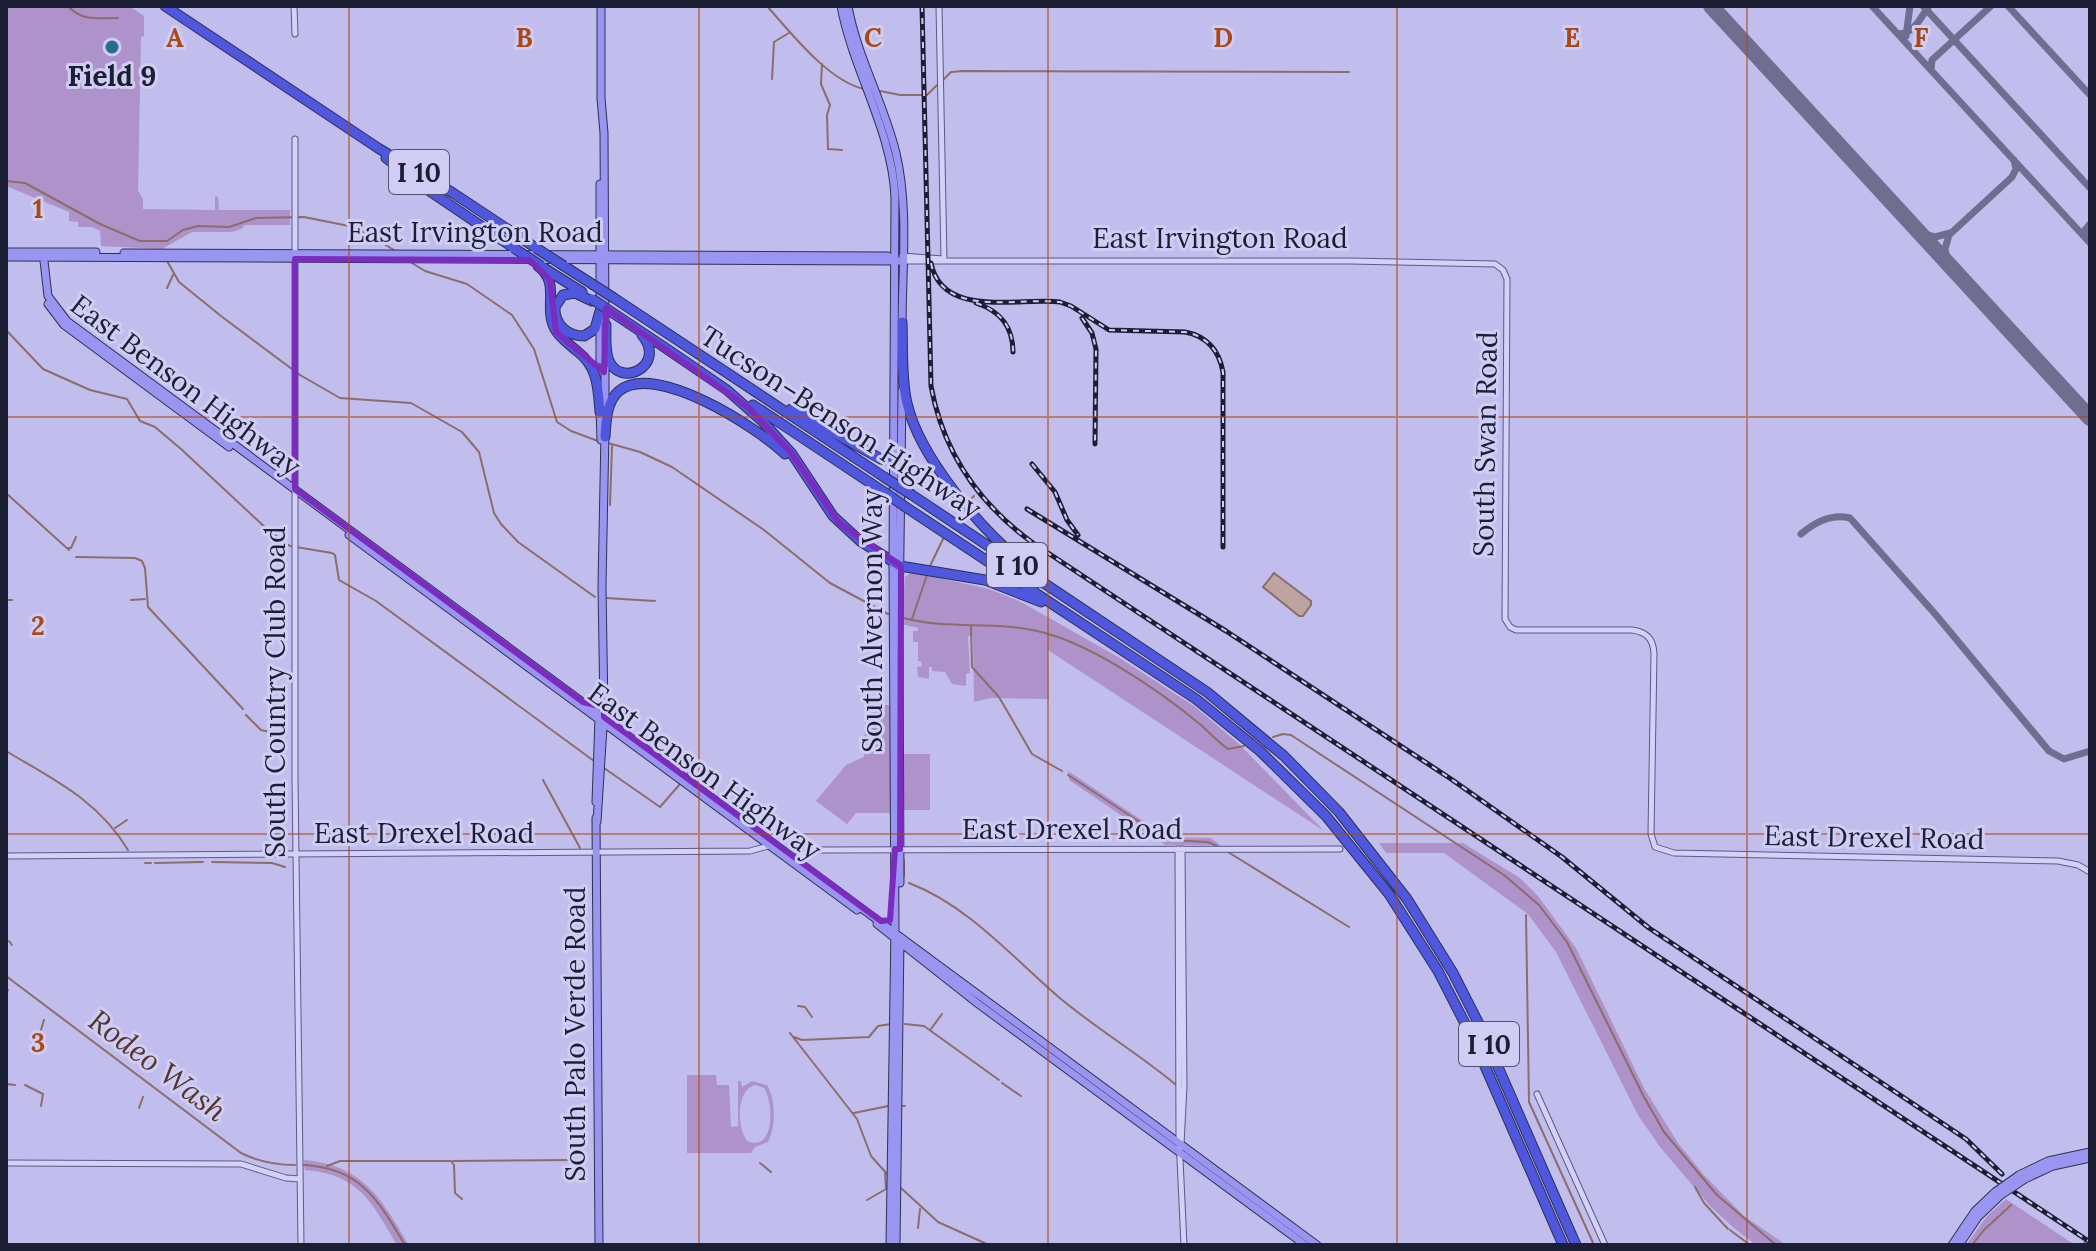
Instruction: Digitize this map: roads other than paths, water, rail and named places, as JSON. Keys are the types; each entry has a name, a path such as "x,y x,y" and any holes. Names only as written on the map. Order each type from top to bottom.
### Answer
{"highway":[{"name":"Tucson–Benson Highway","path":"157,6 614,298 1177,671 1250,726 1317,788 1365,842 1424,924 1460,985 1578,1245"},
{"name":"Tucson–Benson Highway","path":"165,6 287,90"},
{"name":"Tucson–Benson Highway","path":"303,100 540,266 1177,686 1260,751 1303,792 1344,846 1360,856 1413,929 1479,1052 1563,1245"},
{"path":"540,266 551,282 554,328 588,360 595,373 600,412"},
{"path":"592,300 577,293 565,294 556,304 557,320 571,334 584,336 611,313 642,335 649,345 649,359 637,371 623,373 611,365 607,354 606,325"},
{"path":"902,322 907,402 923,441 981,525 1078,606"},
{"path":"664,347 749,408 782,442 839,523 856,538 897,564 970,576 1024,593 1177,686"},
{"path":"741,382 881,459 895,461"},
{"path":"603,437 609,407 619,391 637,384 673,388 705,400 764,437 786,454 808,479"}],"main road":[{"name":"South Palo Verde Road","path":"597,822 603,741 599,693 606,325 601,6"},
{"name":"South Alvernon Way","path":"841,6 871,90"},
{"name":"South Alvernon Way","path":"848,6 892,167 902,322 897,564"},
{"name":"South Palo Verde Road","path":"601,98 605,172 603,257 611,313 600,412 603,437"},
{"path":"601,147 605,172"},
{"name":"East Irvington Road","path":"295,256 388,253 417,259 603,257"},
{"name":"East Irvington Road","path":"6,255 899,259"},
{"name":"East Benson Highway","path":"42,255 42,290 53,313 64,325 295,492 772,847 898,936 1305,1245"},
{"name":"South Alvernon Way","path":"893,1245 898,936 895,461 899,259"},
{"name":"South Palo Verde Road","path":"599,1245 596,851 602,613"},
{"name":"East Benson Highway","path":"524,662 583,702 622,737 881,921 977,1003 1317,1245"},
{"path":"583,702 594,704 599,693"},
{"path":"603,741 610,733 622,737"},
{"name":"South Alvernon Way","path":"894,1180 900,989 895,875 898,849"},
{"path":"881,921 892,918 895,875"},
{"path":"900,989 903,956 909,952 916,954"},
{"path":"1952,1245 1968,1219 1998,1193 2048,1161 2090,1152"},
{"path":"2022,1177 2090,1158"},
{"path":"1959,1245 1998,1193"}],"street":[{"path":"294,6 295,34"},
{"path":"939,6 944,259"},
{"name":"South Country Club Road","path":"295,139 296,854 301,1245"},
{"path":"934,257 941,253 943,245"},
{"name":"East Irvington Road","path":"899,259 944,259"},
{"name":"East Irvington Road","path":"899,259 1495,264"},
{"name":"South Swan Road","path":"1495,264 1503,270 1507,279 1504,611 1510,627 1519,630 1635,630 1645,633 1651,640 1654,653 1651,834 1655,847"},
{"path":"747,851 762,837"},
{"name":"East Drexel Road","path":"6,856 747,851 764,845 772,847"},
{"name":"East Drexel Road","path":"793,856 798,858 814,850 1344,846"},
{"name":"East Drexel Road","path":"1655,847 1674,853 2058,861 2078,865 2090,872"},
{"path":"1180,849 1184,1245"},
{"path":"803,864 805,853"},
{"path":"1537,1094 1605,1245"},
{"path":"6,1163 235,1163 300,1179"}],"waterway":[{"path":"68,6 85,17 118,18"},
{"path":"767,6 825,67 852,85 865,89"},
{"path":"772,79 774,42 789,33"},
{"path":"822,64 821,84 830,105 827,115 828,149 842,150"},
{"path":"942,81 951,72 963,71 1349,72"},
{"path":"880,91 927,95 937,85"},
{"path":"6,181 25,183 100,224 140,241 167,241 183,230 198,226 229,227 256,218 304,217 349,226 397,252"},
{"path":"167,261 179,282 300,375 340,398 411,403 462,432 479,452 494,513 501,524 518,542 595,597"},
{"path":"412,263 425,271 467,284 512,315 534,349 557,422 598,441"},
{"path":"167,288 173,275"},
{"path":"6,330 43,369 90,390 127,399 140,421 155,427 181,449 268,530 290,546 335,555 339,580 376,601 594,761"},
{"path":"608,443 640,452 672,467 764,530 830,583 888,614"},
{"path":"610,505 612,446"},
{"path":"6,493 69,550"},
{"path":"967,503 974,496"},
{"path":"955,521 962,510"},
{"path":"68,548 71,548 76,537"},
{"path":"930,566 944,537"},
{"path":"76,557 135,558 142,561 148,607 243,709"},
{"path":"912,619 927,575"},
{"path":"606,598 655,601"},
{"path":"131,600 145,599"},
{"path":"6,600 12,600"},
{"path":"904,618 937,624 1004,626 1057,637 1101,657 1145,683 1228,749 1244,746"},
{"path":"971,626 972,667 999,697 1032,754 1062,771"},
{"path":"246,715 261,730 270,732"},
{"path":"275,731 287,732"},
{"path":"1273,737 1291,735 1504,875 1539,905 1567,942 1664,1132 1717,1195 1776,1245"},
{"path":"6,751 89,804 128,850"},
{"path":"687,774 702,764"},
{"path":"604,768 660,807 680,784"},
{"path":"1068,775 1167,840 1208,842 1219,847"},
{"path":"543,780 580,848"},
{"path":"115,828 127,820"},
{"path":"1228,852 1349,927"},
{"path":"904,860 904,876"},
{"path":"155,863 203,862"},
{"path":"212,862 272,863 285,867"},
{"path":"145,863 151,863"},
{"path":"909,883 971,919 1061,999 1175,1084"},
{"path":"1526,915 1529,1102 1594,1245"},
{"path":"9,941 12,945"},
{"name":"Rodeo Wash","path":"6,976 241,1153 267,1162 295,1165"},
{"path":"798,1006 805,1007 812,1017"},
{"path":"931,1029 942,1014"},
{"path":"40,1033 44,1020"},
{"path":"794,1037 802,1040 869,1037 878,1026 891,1024"},
{"path":"905,1024 924,1026 999,1080"},
{"path":"790,1033 857,1119 871,1156 888,1175"},
{"path":"1002,1083 1021,1096"},
{"path":"6,1084 15,1085"},
{"path":"25,1085 43,1094 41,1106"},
{"path":"139,1108 143,1097"},
{"path":"854,1113 888,1106"},
{"path":"453,1161 576,1160"},
{"path":"327,1166 340,1161 451,1161 454,1165 455,1193 462,1199"},
{"path":"760,1163 771,1172"},
{"name":"Rodeo Wash","path":"304,1165 340,1172 366,1189 405,1245"},
{"path":"867,1200 886,1189 885,1173"},
{"path":"1695,1187 1704,1203 1728,1229"},
{"path":"901,1188 938,1222 989,1245"},
{"path":"1972,1245 2011,1205"},
{"path":"918,1228 920,1209"},
{"path":"1730,1230 1750,1245"},
{"path":"2083,1245 2086,1240"}],"railway":[{"path":"922,6 931,386 944,433 954,454 966,475 996,511 1033,543 2090,1242"},
{"path":"931,263 938,281 950,292 966,299 984,302 1060,302 1109,330 1185,332 1210,345 1223,372 1223,547"},
{"path":"976,303 992,310 1004,321 1011,334 1013,352"},
{"path":"1082,318 1092,333 1096,349 1095,444"},
{"path":"1032,464 1055,492 1067,520 1078,535"},
{"path":"1027,509 1226,631 1451,779 1562,857 1649,928 1966,1139 2002,1174"}],"place":[{"name":"Field 9","path":"112,47"}]}
